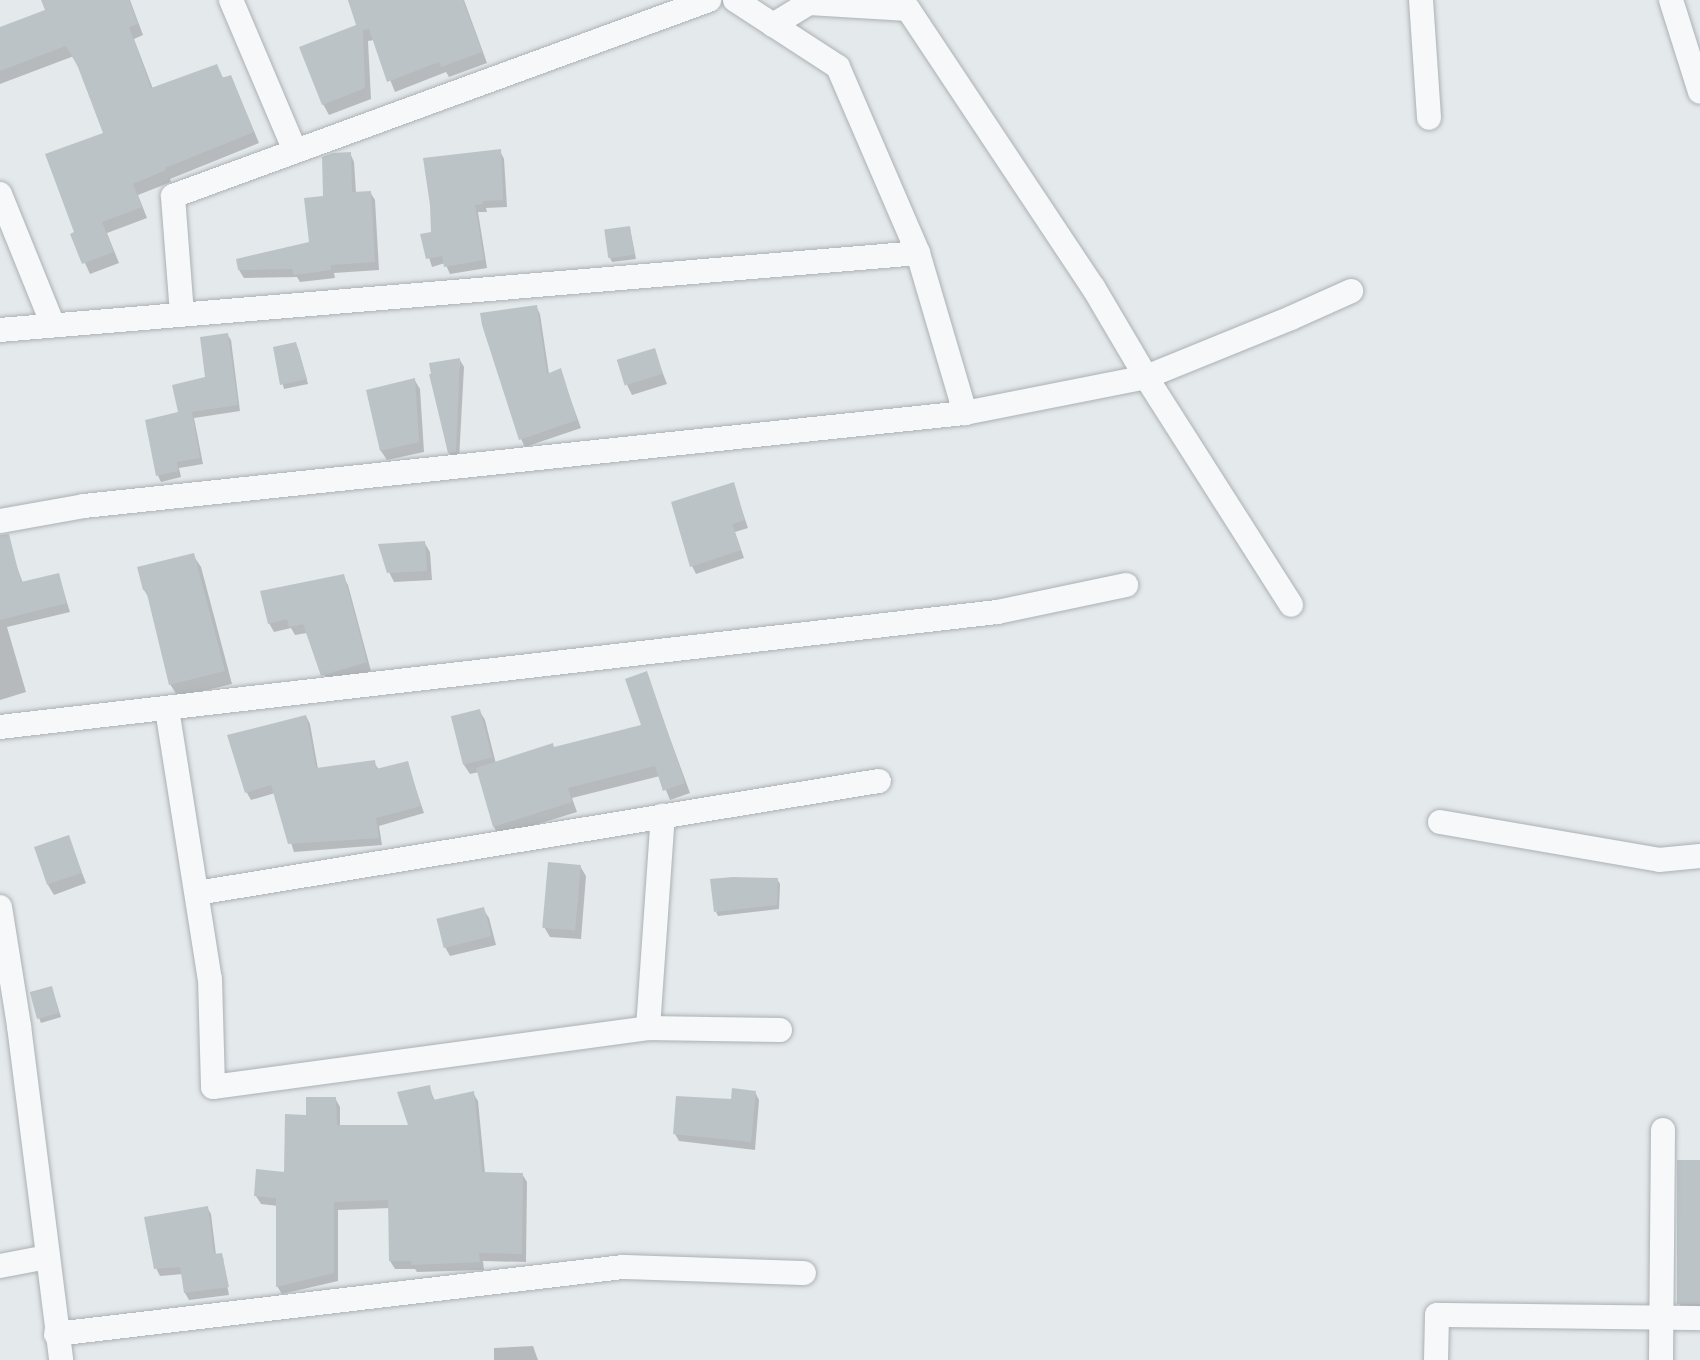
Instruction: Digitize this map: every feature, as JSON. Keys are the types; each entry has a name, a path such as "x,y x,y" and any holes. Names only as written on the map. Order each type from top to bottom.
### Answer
{"street":[{"path":"231,0 295,151"},
{"path":"182,314 173,196 709,0"},
{"path":"735,0 838,67 918,253 965,413"},
{"path":"1421,0 1430,118"},
{"path":"1671,0 1700,93"},
{"path":"773,25 809,3 869,4 908,9 1093,287 1146,377 1291,605"},
{"path":"0,194 53,325"},
{"path":"0,330 918,253"},
{"path":"0,521 84,506 965,413 1146,377 1351,291"},
{"path":"0,728 997,612 1126,585"},
{"path":"167,709 210,980 213,1087 648,1028 780,1030"},
{"path":"196,893 879,781"},
{"path":"648,1028 663,816"},
{"path":"1440,822 1659,860 1700,856"},
{"path":"0,907 10,1028 47,1257 61,1360"},
{"path":"1661,1360 1663,1130"},
{"path":"0,1266 47,1257"},
{"path":"56,1334 623,1268 804,1273"},
{"path":"1436,1360 1437,1315 1700,1318"}],"building":[{"path":"41,0 129,0 138,24 129,27 151,88 217,64 223,78 231,75 254,132 165,168 166,170 133,184 142,207 102,222 114,252 82,264 70,234 74,232 45,154 103,133 78,67 66,46 0,71 0,27 45,10"},
{"path":"348,0 463,0 482,52 441,67 439,62 387,82 369,29 363,30 365,88 322,105 299,47 356,25"},
{"path":"501,149 503,200 483,201 483,204 475,205 484,260 444,267 442,256 426,259 420,234 431,232 430,205 423,158"},
{"path":"351,152 352,192 371,191 375,262 331,265 331,270 294,275 292,269 238,270 236,259 309,242 304,198 323,196 322,157 333,153"},
{"path":"630,226 634,255 608,258 604,230"},
{"path":"537,305 547,374 561,368 577,420 519,440 480,313"},
{"path":"228,333 238,405 192,412 200,458 177,462 178,471 156,476 145,420 178,412 172,385 205,377 200,337"},
{"path":"296,342 307,379 280,385 273,347"},
{"path":"655,348 663,374 625,386 617,360"},
{"path":"460,358 456,452 448,453 429,374 431,374 429,363"},
{"path":"415,378 419,442 380,451 366,390"},
{"path":"734,482 745,520 732,524 741,550 690,567 671,502"},
{"path":"9,534 21,582 59,573 67,603 0,620 0,535"},
{"path":"425,541 427,571 387,573 378,544"},
{"path":"194,553 225,671 169,685 146,590 143,590 137,567"},
{"path":"344,574 367,662 321,676 303,624 289,627 287,619 268,624 260,591"},
{"path":"647,671 685,783 663,791 655,766 568,788 572,802 493,827 476,768 553,743 554,747 641,725 625,679"},
{"path":"480,709 492,758 463,765 451,716"},
{"path":"306,715 316,768 375,760 376,769 408,761 421,806 376,818 379,838 288,844 271,785 245,793 227,735"},
{"path":"69,835 82,873 47,885 34,847"},
{"path":"548,862 581,865 575,931 542,928"},
{"path":"778,878 777,905 714,912 710,879"},
{"path":"484,907 491,936 444,948 436,919"},
{"path":"52,986 59,1013 37,1019 30,992"},
{"path":"430,1085 433,1100 474,1091 482,1172 523,1173 522,1254 479,1253 480,1262 411,1265 411,1261 389,1261 388,1200 334,1202 334,1273 276,1287 276,1198 254,1196 256,1169 284,1172 285,1114 306,1115 306,1097 336,1097 337,1125 408,1125 397,1092"},
{"path":"732,1088 756,1091 751,1142 673,1134 676,1096 731,1099"},
{"path":"1677,1160 1700,1160 1700,1304 1677,1304"},
{"path":"208,1206 214,1254 222,1253 229,1287 184,1293 180,1267 154,1269 144,1217"}]}
